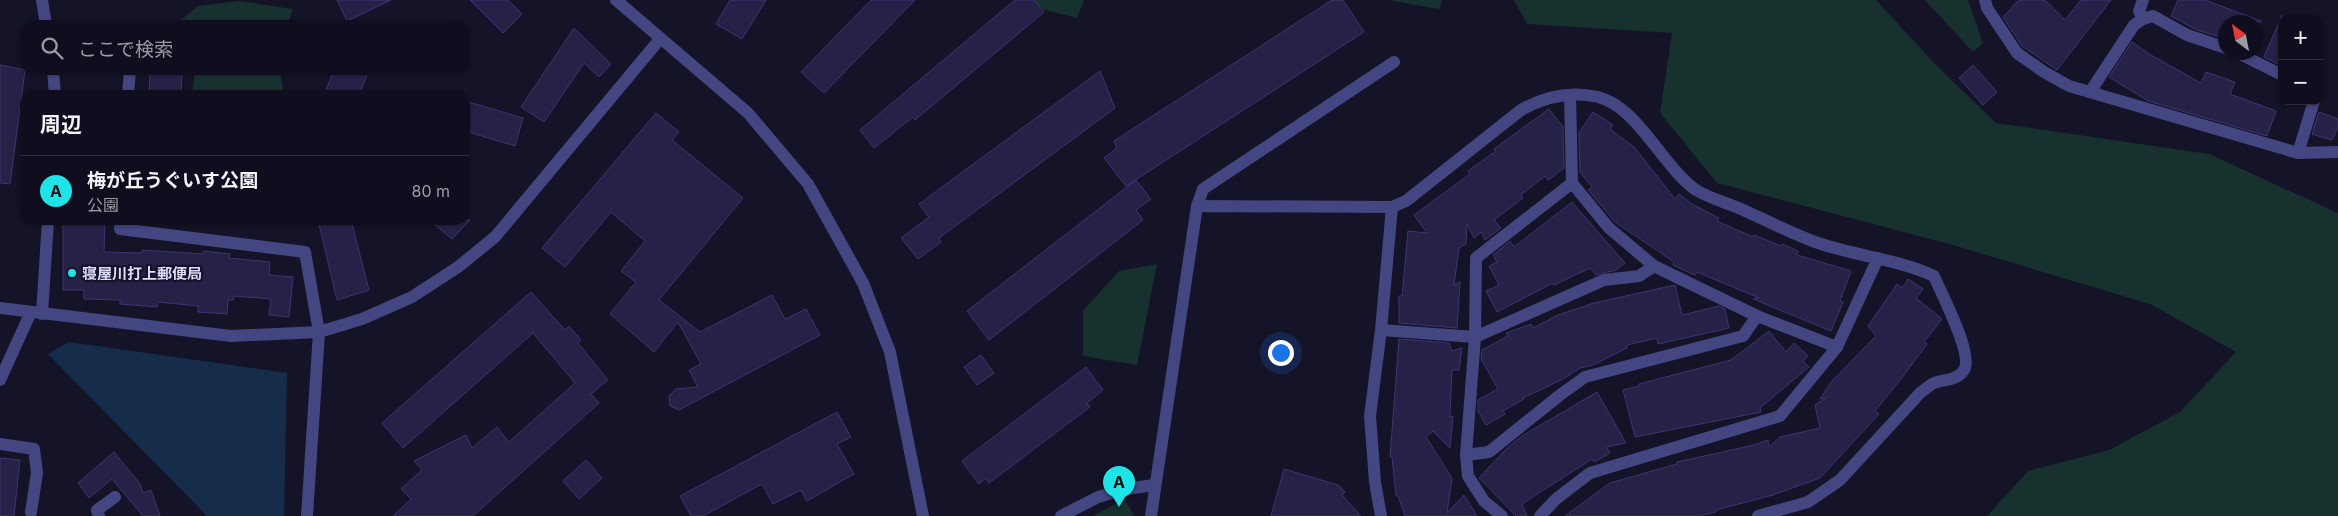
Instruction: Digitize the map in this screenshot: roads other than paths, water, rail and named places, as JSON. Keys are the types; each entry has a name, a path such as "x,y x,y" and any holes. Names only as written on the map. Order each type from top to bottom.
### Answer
{"street":[{"path":"42,0 45,20"},
{"path":"616,0 748,113 808,184 863,283 890,352 923,516"},
{"path":"1985,0 1987,8 2017,53 2068,86 2298,154 2338,152"},
{"path":"2143,0 2139,11 2143,19"},
{"path":"2090,92 2134,25 2143,19 2153,16 2188,35 2218,45"},
{"path":"0,308 231,336 319,332 362,319 412,296 458,267 494,237 660,39"},
{"path":"2252,60 2278,73"},
{"path":"1151,516 1154,485 1197,206 1203,189 1394,62"},
{"path":"53,75 54,90"},
{"path":"128,90 130,75"},
{"path":"1197,206 1392,207 1406,201 1521,110 1539,100 1570,95 1599,97 1622,110 1672,169 1697,190 1818,243 1915,268 1934,276 1968,358 1964,370 1953,379 1933,384 1921,392 1840,480 1808,502 1758,516"},
{"path":"1570,95 1572,182 1610,228 1654,266 1757,316 1837,347"},
{"path":"2298,154 2313,105"},
{"path":"1502,516 1484,501 1468,476 1466,455 1476,337 1476,258 1572,182"},
{"path":"1381,516 1375,482 1370,416 1381,330 1392,207"},
{"path":"0,380 36,313 47,225"},
{"path":"120,225 120,229 305,252 319,332 307,516"},
{"path":"1540,516 1556,499 1590,473 1780,416 1837,347 1878,258"},
{"path":"1381,330 1476,337 1604,280 1639,276 1654,266"},
{"path":"1466,455 1488,452 1585,377 1744,336 1757,316"},
{"path":"0,444 34,449 37,473 31,512"},
{"path":"1061,516 1098,497 1126,489 1154,485"},
{"path":"99,516 97,510 115,497"}],"water":[{"path":"69,342 287,373 284,516 207,516 48,354"}],"place":[{"name":"寝屋川打上郵便局","path":"72,273"},
{"name":"梅が丘うぐいす公園","path":"1119,507"}]}
